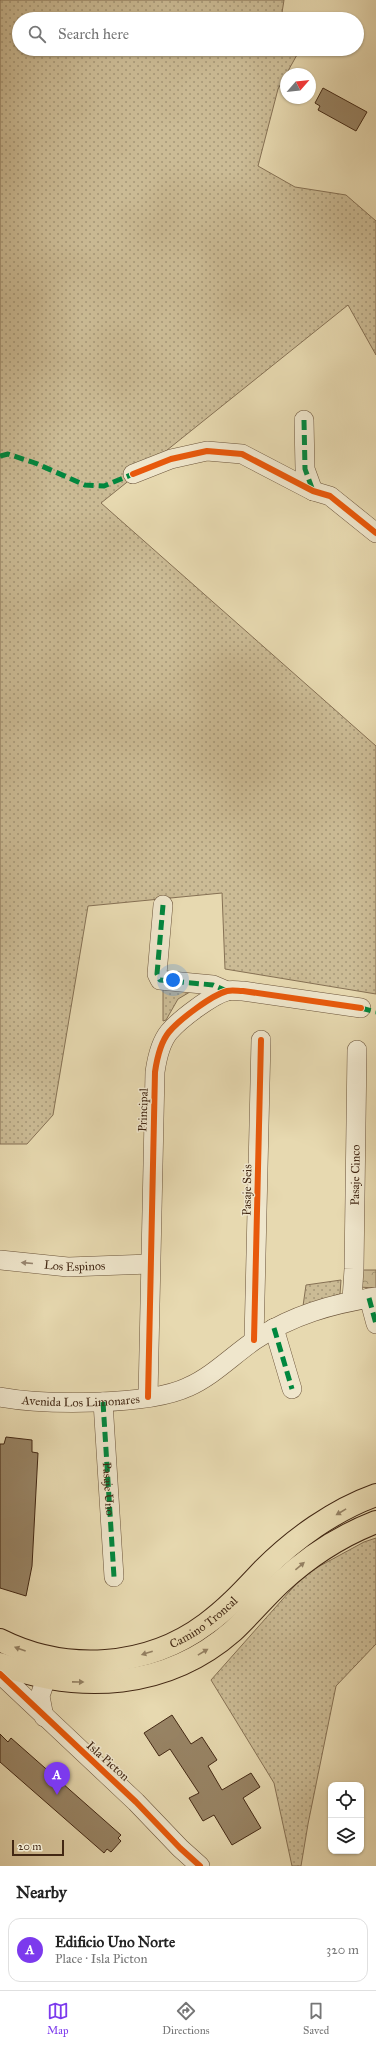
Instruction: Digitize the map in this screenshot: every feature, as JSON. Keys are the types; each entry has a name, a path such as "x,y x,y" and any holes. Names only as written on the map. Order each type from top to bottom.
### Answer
{"main road":[{"name":"Camino Troncal","path":"0,1640 33,1654 77,1662 121,1660 157,1650 185,1637 206,1624 233,1601 264,1569 295,1542 347,1508 376,1495"},
{"name":"Camino Troncal","path":"0,1664 46,1678 71,1682 116,1682 155,1674 203,1652 232,1631 279,1584 305,1562 338,1540 376,1522"}],"street":[{"path":"304,420 306,469 313,491"},
{"path":"133,474 171,459 208,451 242,454 313,491 330,496 376,533"},
{"path":"163,905 157,974 160,980 213,984 227,991 249,992 361,1008"},
{"name":"Principal","path":"148,1397 155,1080 158,1055 168,1032 184,1017 202,1004 227,991"},
{"name":"Pasaje Seis","path":"254,1340 261,1040"},
{"name":"Pasaje Cinco","path":"357,1050 354,1269 376,1324"},
{"name":"Los Espinos","path":"0,1260 68,1267 150,1264"},
{"name":"Avenida Los Limonares","path":"0,1396 37,1401 103,1402 148,1397 175,1392 200,1381 254,1340 274,1328 318,1309 366,1298"},
{"path":"274,1328 292,1389"},
{"name":"Pasaje Uno","path":"103,1402 114,1577"},
{"name":"Isla Picton","path":"0,1674 136,1802 180,1848 200,1866"},
{"path":"44,1717 40,1696 46,1678"}],"green space":[{"path":"0,0 284,0 282,12 12,12 12,56 296,56 290,68 280,68 280,85 258,166 295,187 346,195 376,221 376,355 348,305 101,503 376,746 376,994 225,969 222,893 88,906 53,1115 27,1144 0,1144"},
{"path":"200,986 178,999 166,1020 163,1021 163,988"},
{"path":"358,1270 376,1270 376,1288 358,1287"},
{"path":"341,1280 340,1294 303,1306 306,1285"},
{"path":"376,1538 376,1644 336,1686 301,1866 292,1866 274,1783 211,1680 305,1574 364,1542"}],"building":[{"path":"323,88 367,112 356,131 318,110 320,106 316,104"},
{"path":"6,1437 32,1440 32,1452 38,1453 32,1566 26,1596 0,1588 0,1444 4,1444"},
{"path":"172,1715 191,1744 202,1737 217,1760 208,1766 222,1790 251,1773 260,1787 243,1798 261,1828 232,1845 214,1815 203,1821 189,1798 199,1793 170,1749 159,1756 144,1733"},
{"path":"0,1734 8,1742 11,1738 121,1835 118,1838 121,1841 111,1852 107,1849 104,1853 0,1762"}],"marked path":[{"path":"304,420 305,469 313,491"},
{"path":"0,456 8,454 35,463 85,485 104,486 133,474"},
{"path":"163,905 157,974 160,980 213,985 227,991"},
{"path":"361,1008 376,1012"},
{"path":"369,1298 376,1324"},
{"path":"274,1328 292,1389"},
{"path":"103,1402 114,1577"}],"cycle path":[{"path":"133,474 171,459 207,451 242,454 313,491 330,496 376,533"},
{"path":"148,1397 155,1072 163,1041 169,1032 188,1014 213,997 227,991 243,991 361,1008"},
{"path":"254,1340 261,1040"},
{"path":"0,1674 136,1802 180,1848 200,1866"}],"place":[{"name":"Edificio Uno Norte","path":"57,1795"}]}
